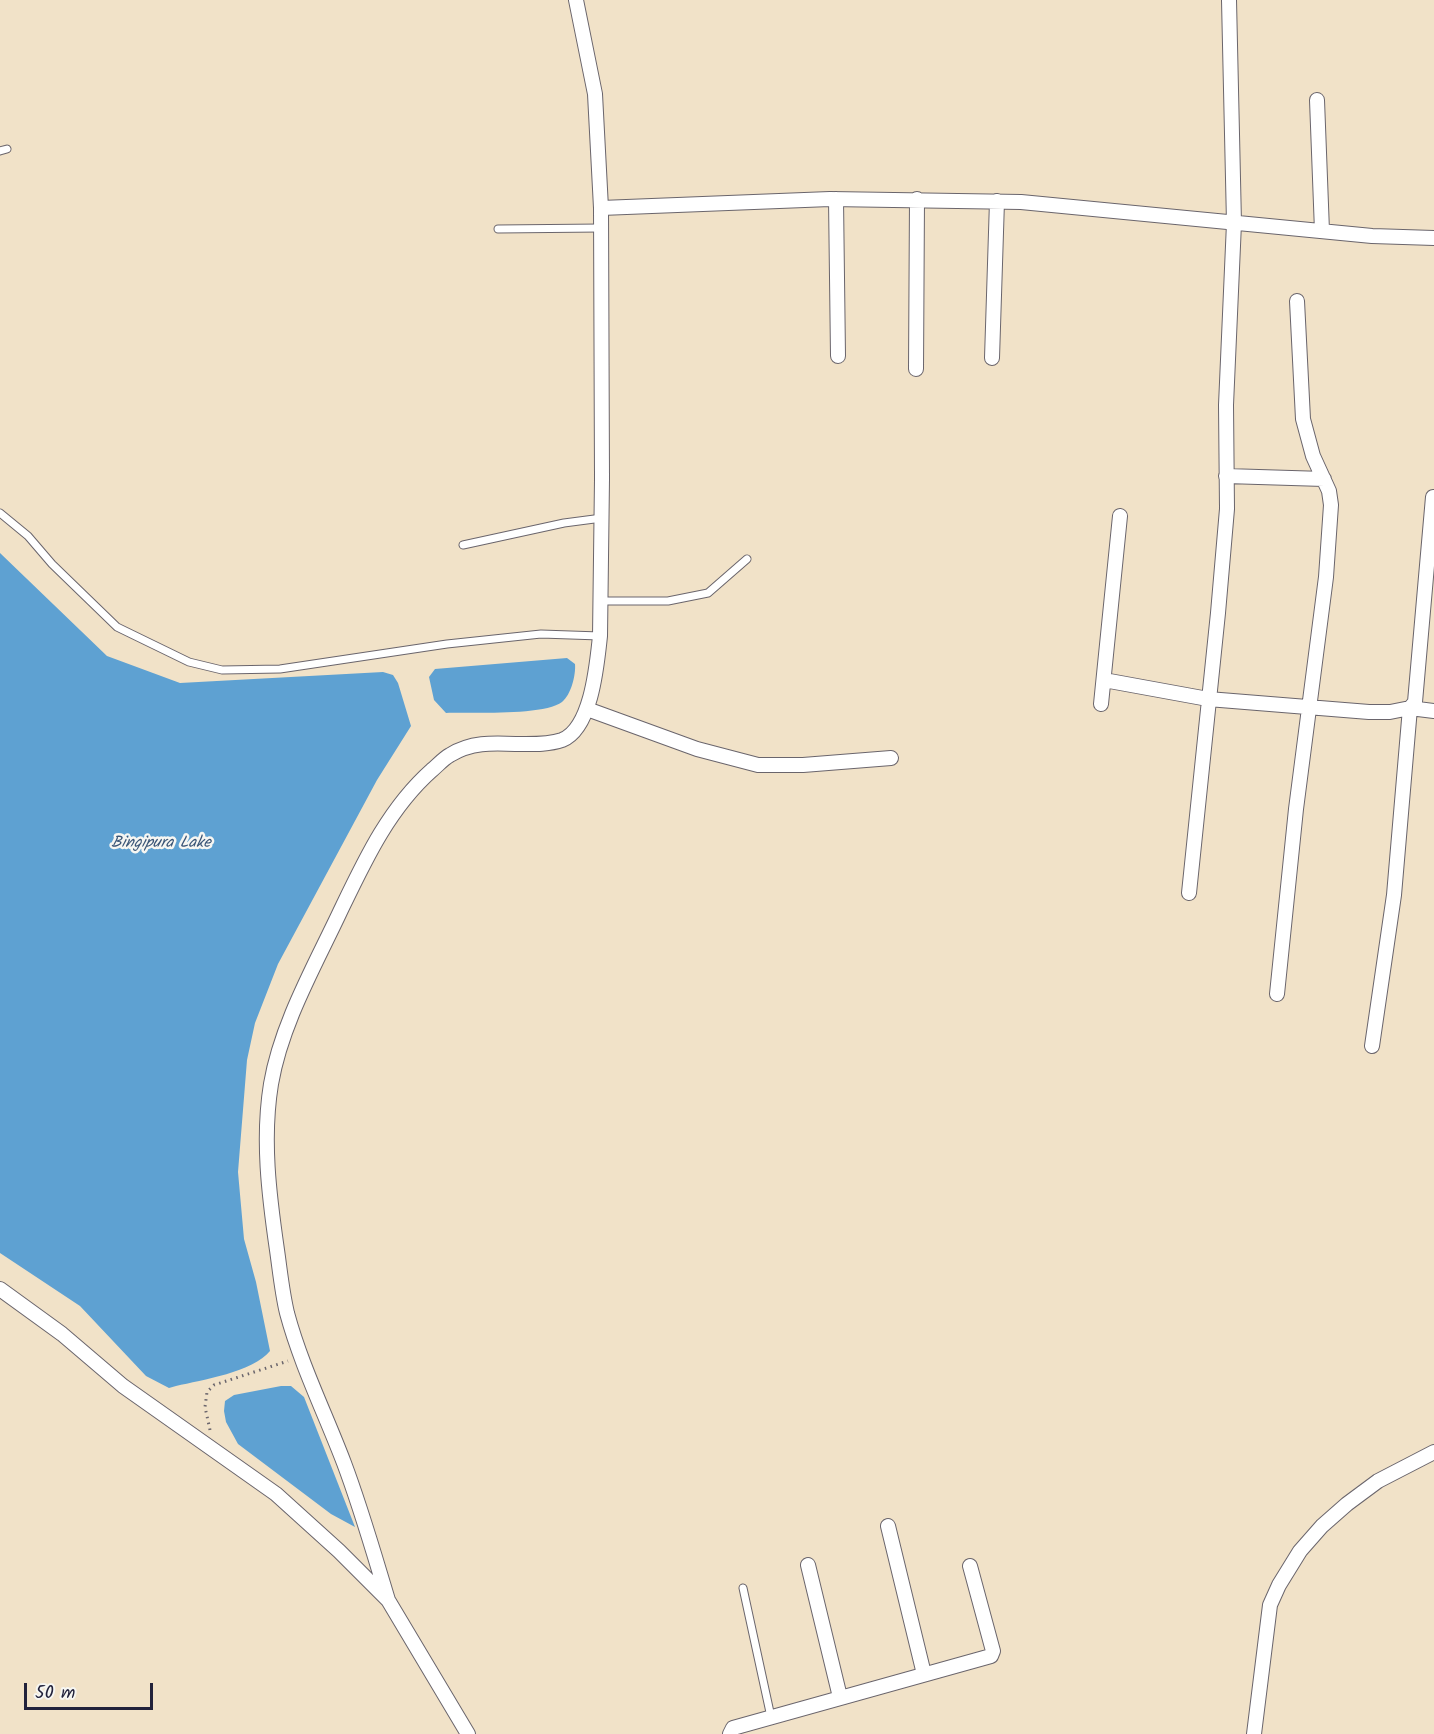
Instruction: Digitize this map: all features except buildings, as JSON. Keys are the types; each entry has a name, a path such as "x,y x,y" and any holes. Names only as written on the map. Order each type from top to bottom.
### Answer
{"street":[{"path":"468,1734 388,1600 345,1464 302,1356 285,1302 272,1219 267,1167 272,1082 282,1041 297,1004 369,852 388,822 426,777 447,757 471,745 498,742 535,744 563,740 576,727 587,709 596,671 600,636 601,208 595,94 576,0"},
{"path":"1189,893 1227,509 1226,405 1234,223 1229,0"},
{"path":"1317,100 1322,231"},
{"path":"601,208 836,199 1032,202 1372,236 1434,238"},
{"path":"836,199 838,356"},
{"path":"916,369 917,199"},
{"path":"992,358 997,201"},
{"path":"1277,994 1296,809 1326,577 1330,515 1329,491 1313,456 1303,419 1297,301"},
{"path":"1226,476 1324,479"},
{"path":"1372,1046 1394,895 1410,708 1415,702 1433,497"},
{"path":"1101,704 1120,516"},
{"path":"1104,680 1208,699 1379,712 1401,711 1410,708 1434,711"},
{"path":"587,709 697,749 758,765 802,765 891,758"},
{"path":"0,1289 62,1334 123,1386 276,1494 339,1551 388,1600"},
{"path":"1254,1734 1270,1605 1279,1584 1295,1559 1322,1526 1347,1504 1378,1481 1434,1452"},
{"path":"888,1526 924,1674"},
{"path":"807,1565 840,1697"},
{"path":"730,1734 733,1728 987,1658 993,1651 970,1566"}],"lane":[{"path":"498,229 601,228"},
{"path":"0,513 28,536 52,564 117,627 189,662 222,670 280,669 447,644 540,634 600,636"},
{"path":"463,545 564,523 602,518"},
{"path":"600,601 668,601 708,593 747,559"},
{"path":"742,1588 771,1717"}],"path":[{"path":"212,1449 205,1407 207,1392 214,1385 302,1356"}],"water":[{"name":"Bingipura Lake","path":"0,553 107,656 180,683 383,672 393,675 398,683 411,726 377,780 278,964 255,1023 247,1060 238,1172 244,1239 256,1282 270,1351 240,1370 213,1378 169,1388 146,1376 80,1306 0,1253"},
{"path":"567,658 575,664 575,674 568,695 562,702 553,706 524,711 446,713 434,700 429,677 435,669"},
{"path":"291,1386 304,1397 355,1527 331,1514 238,1444 226,1422 225,1401 234,1395"}]}
